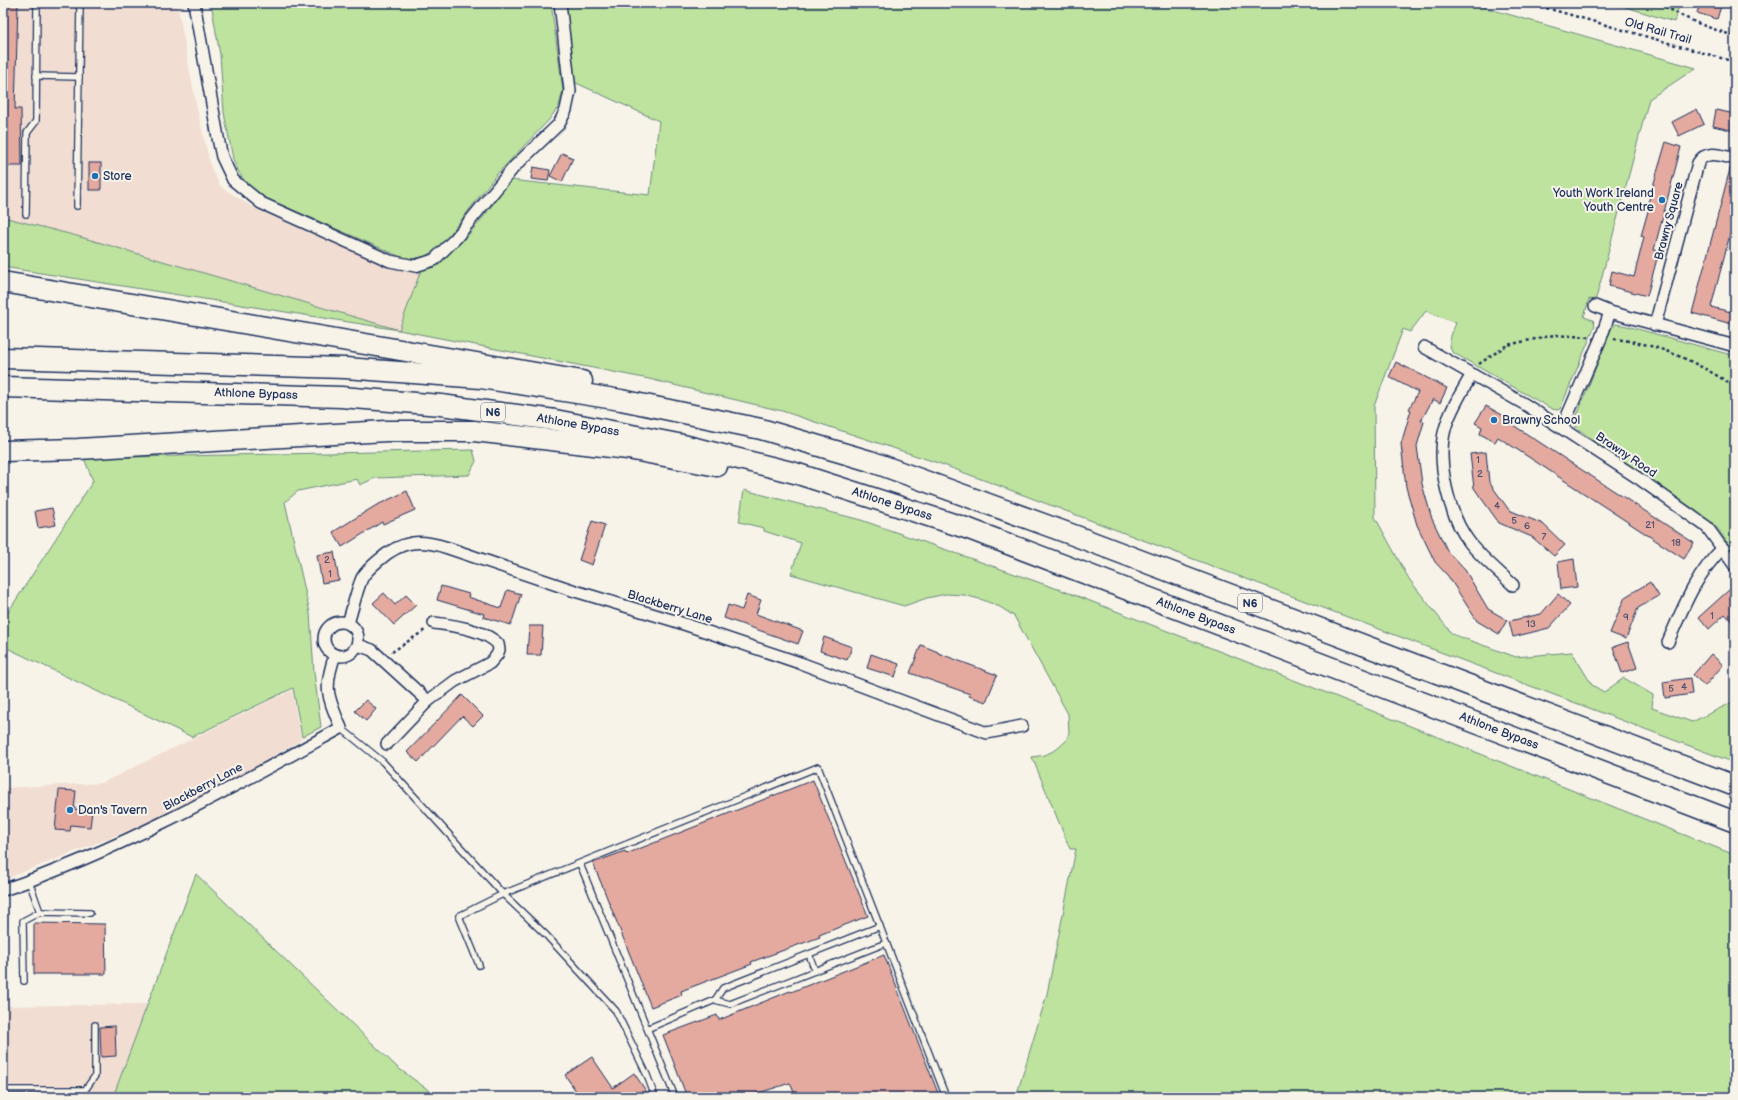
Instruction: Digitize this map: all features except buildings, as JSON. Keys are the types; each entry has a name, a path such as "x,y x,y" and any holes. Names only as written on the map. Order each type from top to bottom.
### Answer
{"highway":[{"name":"N6","path":"3,282 584,381 698,407 761,429 870,461 1062,531 1735,786"},
{"name":"N6","path":"3,358 345,368 481,378 621,400 761,429"},
{"name":"Athlone Bypass","path":"3,387 341,397 441,405 555,420 683,445 795,473 969,529 1735,822"},
{"name":"N6","path":"3,451 78,449 386,431 474,431 628,449 744,471 969,529"}],"street":[{"path":"194,3 222,157 233,180 261,203 390,261 415,266 434,260 456,238 496,187 514,167 550,134 563,117 569,102 570,92 560,3"},
{"name":"Brawny Square","path":"1655,325 1698,163 1705,156 1710,154 1735,159"},
{"path":"1595,306 1655,325 1735,346"},
{"path":"1562,428 1601,338 1610,312"},
{"name":"Brawny Road","path":"1424,347 1526,405 1599,451 1695,518 1712,532 1735,566"},
{"path":"1472,374 1457,403 1444,435 1442,450 1445,486 1459,522 1470,542 1495,569 1514,585"},
{"name":"Blackberry Lane","path":"348,623 362,578 366,572 387,553 395,548 414,542 428,542 575,591 676,621 746,644 804,664 987,733 1022,726"},
{"path":"1668,642 1700,577 1722,548"},
{"path":"343,621 348,623 356,629 359,640 358,645 346,656 330,653 324,643 325,633 332,624 343,621"},
{"path":"387,744 428,701 455,681 490,663 497,655 499,650 498,644 488,637 452,625 434,623"},
{"path":"358,645 372,650 428,701"},
{"path":"335,655 328,674 327,684 329,698 341,728"},
{"name":"Blackberry Lane","path":"3,890 29,881 162,824 341,728"}],"lane":[{"path":"26,214 28,133 36,121 37,3"},
{"path":"77,206 80,3"},
{"path":"36,76 79,77"},
{"path":"341,728 383,762 503,894 546,935 616,1011 647,1075 655,1097"},
{"path":"479,965 459,916 503,894 818,767 946,1097"},
{"path":"580,864 675,1097"},
{"path":"29,881 40,912"},
{"path":"24,981 23,921 40,912 90,913"},
{"path":"648,1028 715,1000 724,988 880,926"},
{"path":"715,1000 730,1004 886,943"},
{"path":"809,954 815,971"},
{"path":"3,1090 85,1090 95,1076 95,1025"}],"path":[{"name":"Old Rail Trail","path":"1529,3 1735,62"},
{"path":"1660,3 1677,14 1710,29 1735,36"},
{"path":"382,659 434,623"}],"shaded area":[{"path":"3,3 177,3 197,109 211,168 221,187 256,209 393,269 421,270 399,330 77,236 3,217"},
{"path":"292,690 301,740 183,809 3,880 3,788 102,783"},
{"path":"148,1004 113,1097 10,1097 12,1096 12,1086 3,1081 3,1006"}],"green space":[{"path":"211,3 551,3 563,90 559,106 548,121 497,174 440,247 427,256 412,259 401,257 263,197 248,185 239,173 233,159 224,113 220,55"},
{"path":"566,3 1469,3 1696,68 1649,99 1597,295 1595,300 1589,299 1584,317 1593,320 1595,326 1560,409 1552,409 1452,352 1450,341 1456,323 1426,311 1410,332 1403,329 1374,406 1375,517 1409,579 1452,634 1516,657 1572,652 1592,685 1604,692 1624,678 1653,695 1652,708 1692,722 1735,701 1735,763 941,464 782,411 649,379 399,330 421,270 448,254 471,232 510,180 650,195 659,121 574,82"},
{"path":"1613,3 1680,3 1674,22"},
{"path":"3,217 77,236 399,330 3,267"},
{"path":"1616,324 1735,356 1735,554 1718,529 1695,510 1587,436 1575,426 1576,418 1611,329"},
{"path":"473,450 476,461 469,475 375,478 360,485 357,479 298,491 285,502 310,613 314,672 321,727 302,737 293,688 192,737 3,646 3,620 93,481 84,458"},
{"path":"744,490 861,520 1072,594 1327,693 1735,855 1735,1097 1016,1097 1047,994 1076,849 1070,849 1032,757 1045,755 1057,749 1066,741 1069,733 1068,714 1014,616 1000,607 983,600 964,595 946,594 927,598 904,606 791,574 801,543 764,531 764,528 739,522"},
{"path":"196,874 398,1068 434,1094 441,1097 113,1097"}],"place":[{"name":"Store","path":"95,176"},
{"name":"Youth Work Ireland Youth Centre","path":"1662,200"},
{"name":"Brawny School","path":"1494,420"},
{"name":"Dan's Tavern","path":"70,810"}]}
